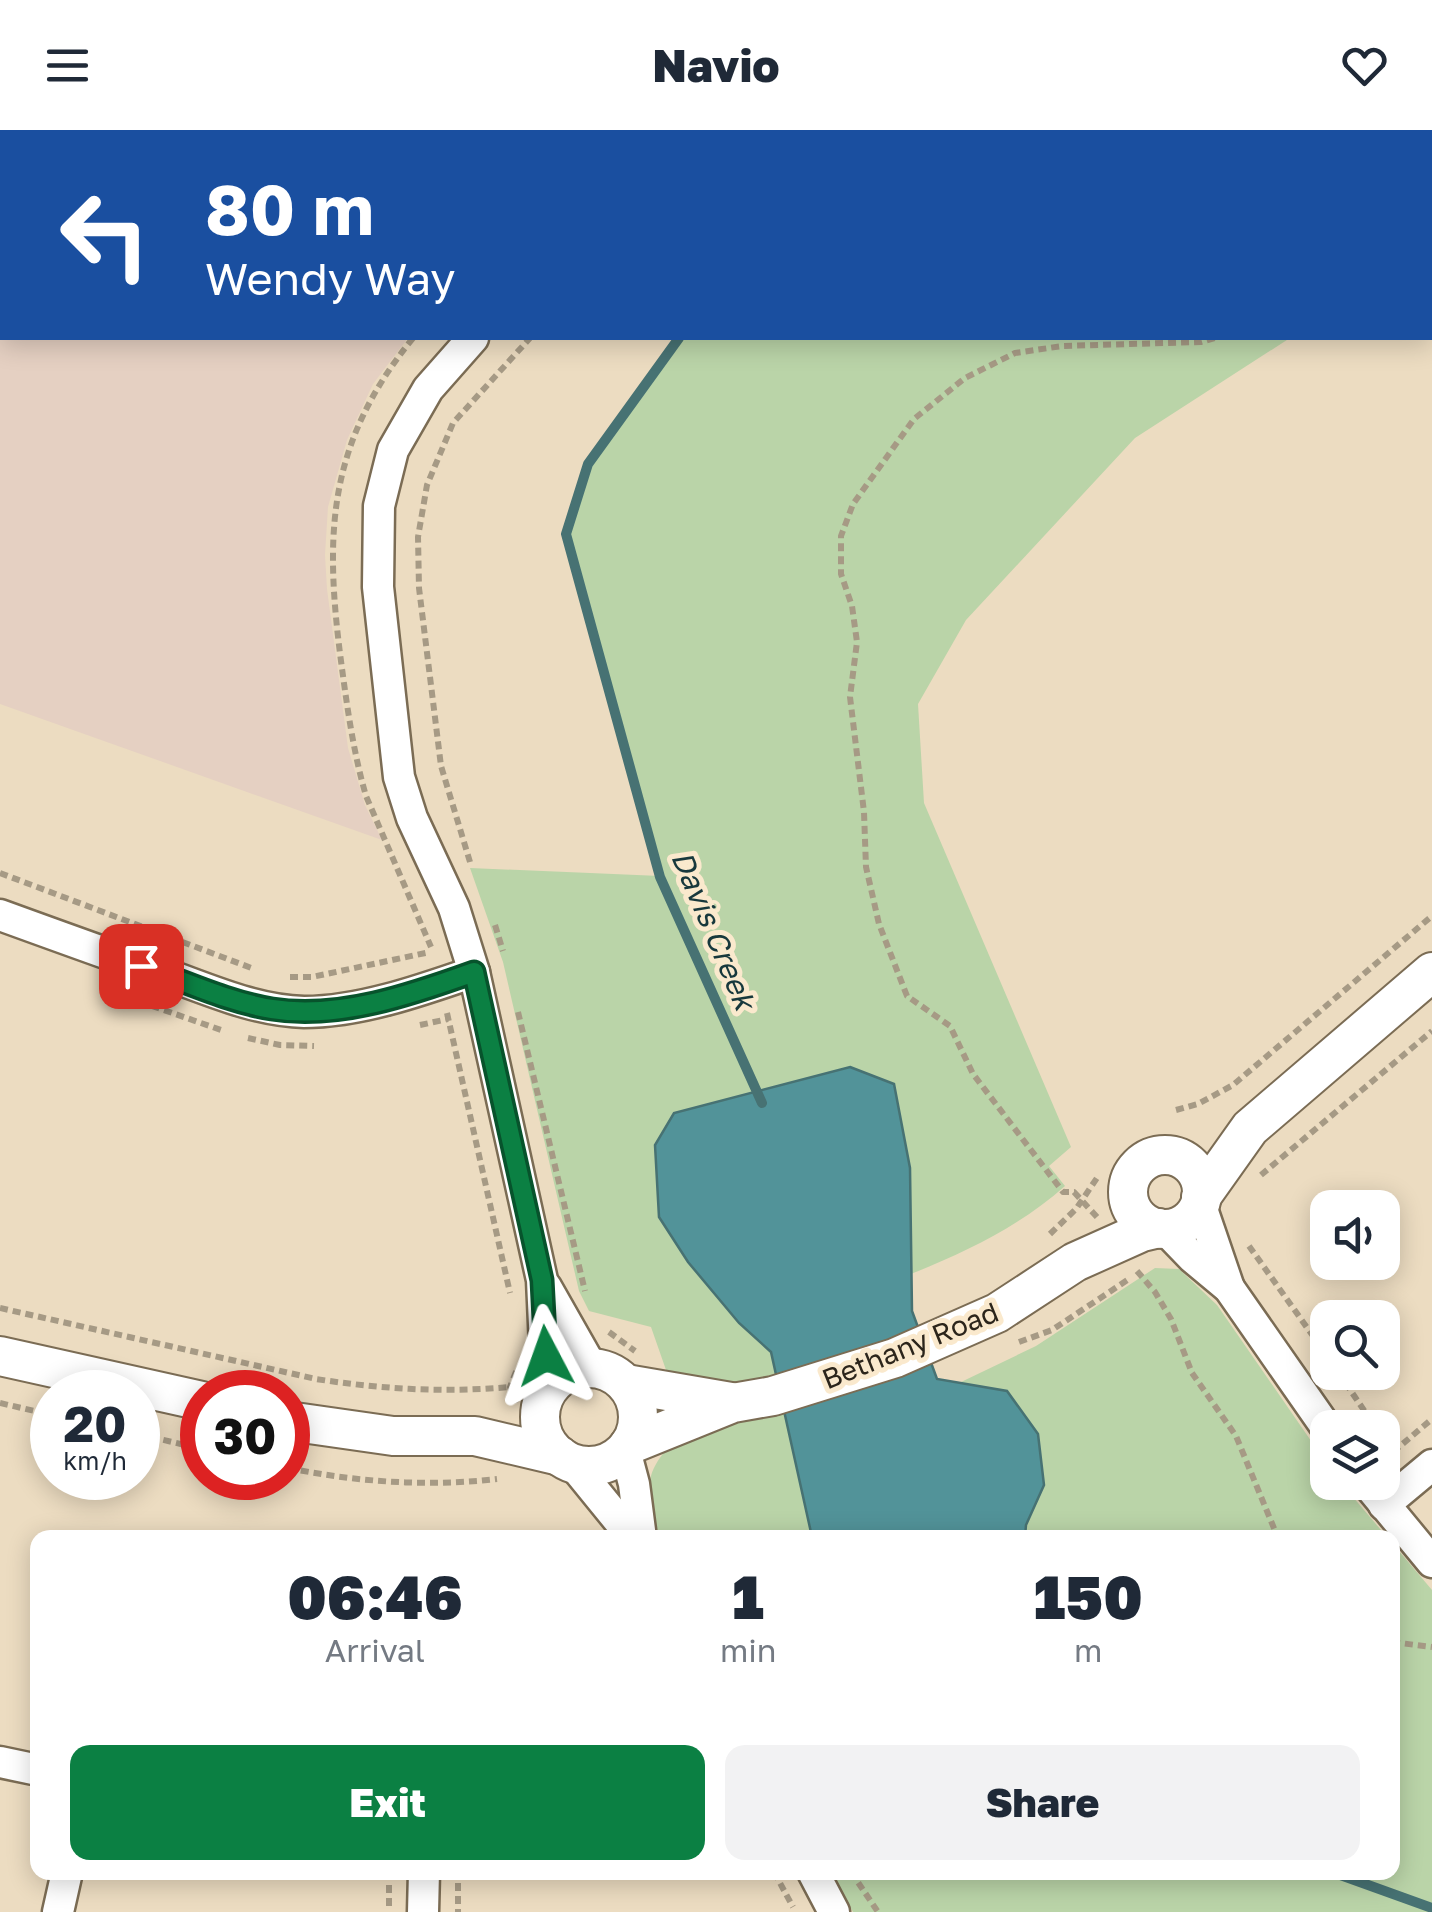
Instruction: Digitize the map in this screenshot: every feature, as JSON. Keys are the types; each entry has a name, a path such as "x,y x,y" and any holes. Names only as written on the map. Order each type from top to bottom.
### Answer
{"street":[{"path":"470,340 428,389 393,450 381,494 376,541 399,777 412,818 454,908 474,972 542,1280 533,1393 542,1432 630,1530"},
{"path":"0,915 212,991 274,1009 334,1009 441,984 474,972"},
{"path":"1162,1228 1186,1222 1250,1128 1432,972"},
{"path":"1250,1128 1146,1160 1112,1184 1140,1218 1162,1228 1229,1288 1314,1410"},
{"path":"1168,1155 1190,1164 1197,1174 1201,1200 1229,1288"},
{"name":"Bethany Road","path":"310,1423 392,1436 475,1436 600,1464 627,1447 733,1403 773,1396 895,1358 998,1313 1075,1262 1102,1223 1112,1184"},
{"name":"Bethany Road","path":"1102,1223 1162,1228"},
{"path":"542,1280 609,1376 634,1398 638,1414 627,1447 637,1530"},
{"path":"0,1356 180,1397"},
{"name":"Bethany Road","path":"475,1436 533,1393 571,1371 733,1403"},
{"path":"1400,1481 1432,1465"},
{"path":"1380,1500 1432,1562"},
{"path":"0,1762 30,1768"},
{"path":"58,1912 65,1880"},
{"path":"423,1912 424,1880"},
{"path":"817,1880 834,1912"}],"path":[{"path":"473,869 440,766 419,588 418,537 427,485 453,423 528,340"},
{"path":"1208,340 1062,346 1016,353 964,378 914,418 853,504 841,536 841,574 852,606 857,642 850,697 864,812 866,867 878,924 907,996 950,1026 973,1074 1063,1192 1074,1192 1155,1292 1171,1319 1192,1373 1236,1436 1275,1530"},
{"path":"0,873 268,974"},
{"path":"1176,1110 1198,1104 1234,1085 1432,916"},
{"path":"494,923 504,956"},
{"path":"280,976 312,977 432,951"},
{"path":"514,995 585,1292 592,1304"},
{"path":"1258,1177 1432,1031"},
{"path":"1102,1223 1112,1184"},
{"path":"1044,1240 1102,1223"},
{"path":"1246,1241 1310,1332"},
{"path":"0,1308 364,1387 533,1393"},
{"path":"605,1328 650,1362 665,1392"},
{"path":"0,1403 30,1410"},
{"path":"1400,1446 1432,1419"},
{"path":"310,1471 391,1482 490,1480"},
{"path":"1400,1643 1432,1647"},
{"path":"389,1880 389,1912"},
{"path":"458,1880 458,1912"},
{"path":"778,1880 796,1912"},
{"path":"856,1880 878,1912"}],"shaded area":[{"path":"0,340 406,340 373,384 347,440 328,507 325,555 348,748 365,805 382,840 0,704"}],"green space":[{"path":"678,340 1287,340 1135,438 966,620 918,704 924,803 1071,1147 1049,1166 1065,1186 982,1242 825,1307 936,1394 1036,1346 1155,1268 1179,1269 1217,1305 1310,1439 1310,1500 1355,1500 1381,1530 658,1530 650,1503 651,1478 662,1455 687,1430 651,1327 589,1311 579,1291 503,962 470,868 660,876 566,534 588,464"},
{"path":"1400,1552 1432,1590 1432,1912 853,1912 836,1880 1400,1880"}],"water":[{"path":"850,1067 894,1084 910,1168 912,1311 937,1379 1007,1391 1038,1434 1044,1485 1026,1530 810,1530 771,1352 739,1323 688,1262 659,1217 655,1145 674,1113"}],"waterway":[{"name":"Davis Creek","path":"678,340 588,464 566,534 660,877 762,1103"},
{"name":"Davis Creek","path":"1354,1880 1432,1908"}],"route":[{"path":"141,966 249,1004 305,1012 369,1002 474,972 542,1280 546,1356"}]}
